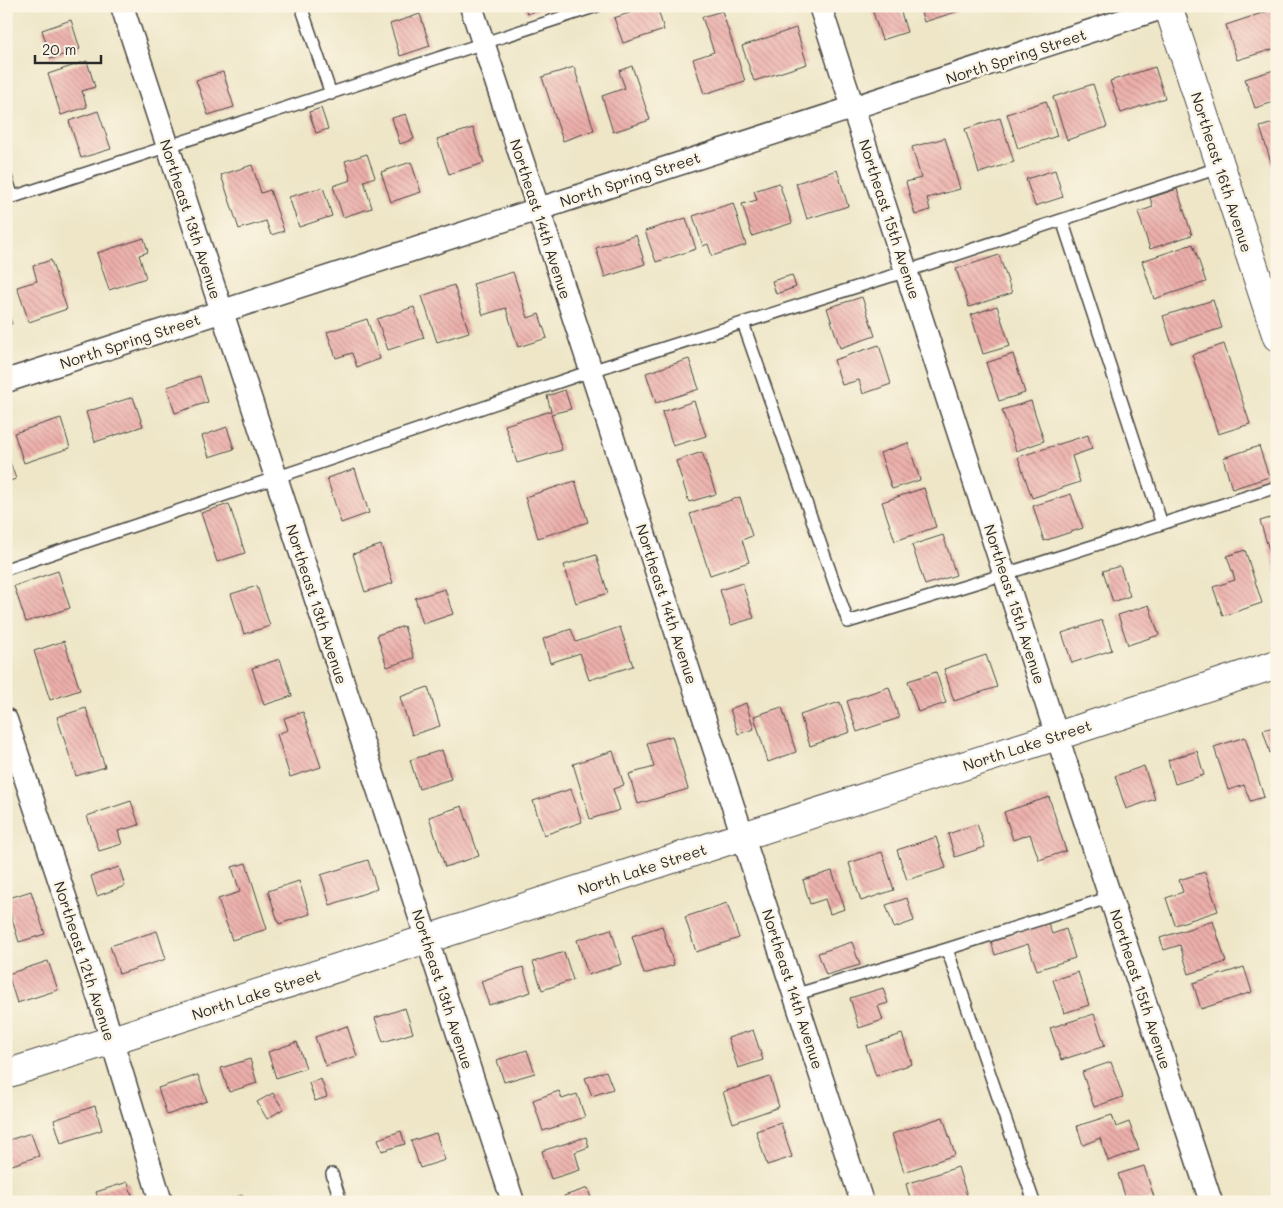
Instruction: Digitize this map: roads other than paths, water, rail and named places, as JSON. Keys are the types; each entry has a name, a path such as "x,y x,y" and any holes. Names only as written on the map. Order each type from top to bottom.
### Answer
{"street":[{"name":"Northeast 13th Avenue","path":"122,6 513,1202"},
{"name":"Northeast 14th Avenue","path":"471,6 862,1202"},
{"name":"Northeast 15th Avenue","path":"820,6 1057,736 1211,1202"},
{"name":"North Spring Street","path":"6,381 1168,6"},
{"name":"Northeast 16th Avenue","path":"1168,6 1277,337"},
{"name":"North Lake Street","path":"6,1074 1277,664"},
{"name":"Northeast 12th Avenue","path":"6,720 101,1005 161,1202"}],"lane":[{"path":"302,6 331,94"},
{"path":"6,177 13,197 598,6"},
{"path":"6,569 591,371 1221,167"},
{"path":"1062,220 1162,524"},
{"path":"743,323 848,622 1277,487"},
{"path":"794,994 947,949 1110,897"},
{"path":"947,949 1034,1202"},
{"path":"332,1174 341,1202"}]}
